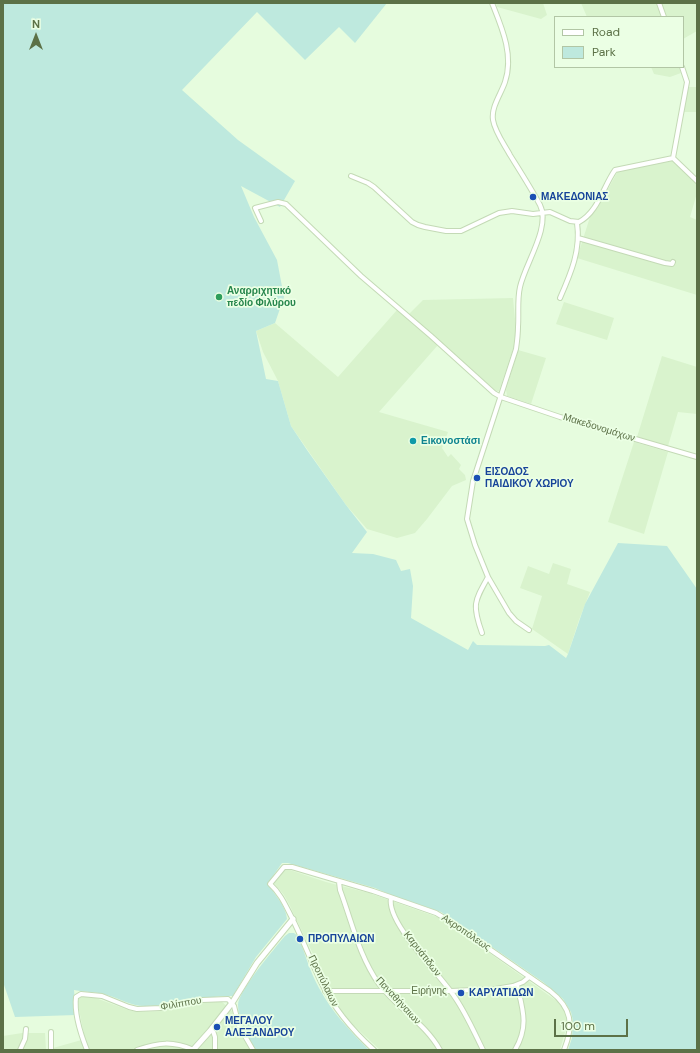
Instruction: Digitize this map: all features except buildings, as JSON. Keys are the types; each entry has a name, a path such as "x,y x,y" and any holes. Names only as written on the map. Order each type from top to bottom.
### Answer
{"street":[{"path":"492,3 504,35 508,60 505,83 493,112 494,122 502,140 537,199 543,212 543,220 520,287 516,349 473,481 467,519 475,545 488,577 512,617 529,630"},
{"path":"659,3 664,16"},
{"path":"673,158 687,82 682,68"},
{"path":"577,223 584,219 598,202 615,170 673,158"},
{"path":"673,158 697,181"},
{"path":"351,176 371,184 412,222 425,227 446,231 461,231 503,212 512,211 533,214 550,212 577,223"},
{"name":"Μακεδονομάχων","path":"260,221 255,208 278,202 286,204 361,276 494,393 501,397 560,417 697,458"},
{"path":"560,298 576,256 578,238 577,223"},
{"path":"578,238 670,264 673,262"},
{"path":"482,632 475,614 476,598 488,577"},
{"name":"Ακροπόλεως","path":"270,884 282,868 286,866 438,914 555,994 566,1007 569,1015 569,1037 564,1050"},
{"name":"Παναθήναιων","path":"339,882 340,890 362,954 378,982 429,1034 440,1050"},
{"name":"Προπύλαιων","path":"270,884 279,895 293,919 325,991 344,1020 374,1050"},
{"name":"Καρυάτιδων","path":"391,898 391,910 398,923 409,940 451,990 469,1020 483,1050"},
{"path":"137,1050 156,1044 167,1043 180,1045 193,1050 232,1003 254,968 293,919"},
{"name":"Ειρήνης","path":"325,991 501,988 517,985 529,977"},
{"path":"515,1050 521,1039 524,1022 524,1012 517,985"},
{"name":"Φιλίππου","path":"87,1050 78,1019 76,1000 78,995 102,996 137,1009 161,1008 202,1000 226,999 232,1003"},
{"path":"232,1003 236,1012 239,1026 253,1050"},
{"path":"212,1028 215,1037 215,1050"},
{"path":"20,1050 25,1039 26,1029"},
{"path":"51,1032 51,1050"}],"shaded area":[{"path":"496,3 543,3 547,15 541,19 497,7"},
{"path":"581,3 697,3 697,31 684,38 684,16 587,16"},
{"path":"651,68 679,68 681,73 670,77 654,74"},
{"path":"688,87 697,87 697,112 684,112"},
{"path":"672,160 697,183 697,193 690,217 697,220 697,295 577,258 590,217 597,209 618,171"},
{"path":"513,298 516,330 515,343 499,391 496,391 409,314 423,300"},
{"path":"564,302 614,318 607,340 556,324"},
{"path":"397,310 438,345 379,412 448,432 442,448 448,457 451,454 461,465 459,469 465,475 466,480 452,486 415,533 397,538 367,529 346,505 291,426 278,381 263,352 256,331 275,323 338,377"},
{"path":"518,350 546,358 531,404 507,396 506,390"},
{"path":"662,356 697,367 697,414 678,412 668,446 637,437"},
{"path":"634,442 668,452 644,534 608,522"},
{"path":"553,563 571,569 567,584 590,592 568,654 532,629 542,596 520,588 528,566 549,574"},
{"path":"284,868 326,882 369,893 440,918 561,1004 567,1014 567,1025 560,1050 380,1050 350,1022 339,1008 290,906 284,895 274,883"},
{"path":"81,996 93,997 131,1011 142,1012 163,1011 193,1003 221,1001 232,1011 236,1027 250,1050 46,1050 85,1039 78,1005 78,999"},
{"path":"22,1033 45,1033 46,1050 3,1050 3,1036"}],"green space":[{"path":"3,3 387,3 355,43 339,27 305,60 257,12 182,90 238,140 295,181 280,207 241,186 254,217 277,260 284,297 275,323 256,331 266,379 278,381 291,426 346,505 367,532 352,553 373,554 396,560 401,571 410,569 413,586 411,618 468,650 473,641 477,645 549,645 566,658 585,604 618,543 667,546 697,589 697,1050 568,1050 572,1038 573,1021 571,1012 563,999 543,982 441,912 375,888 288,863 282,863 268,883 282,905 287,919 256,957 233,996 211,997 156,1006 140,1006 104,994 74,990 76,1015 15,1017 3,982"},
{"path":"289,933 294,933 298,936 310,969 324,997 348,1028 369,1050 256,1050 241,1023 238,1005 250,980"}],"place":[{"name":"ΜΑΚΕΔΟΝΙΑΣ","path":"533,197"},
{"name":"Αναρριχητικό πεδίο Φιλύρου","path":"219,297"},
{"name":"Εικονοστάσι","path":"413,441"},
{"name":"ΕΙΣΟΔΟΣ ΠΑΙΔΙΚΟΥ ΧΩΡΙΟΥ","path":"477,478"},
{"name":"ΠΡΟΠΥΛΑΙΩΝ","path":"300,939"},
{"name":"ΚΑΡΥΑΤΙΔΩΝ","path":"461,993"},
{"name":"ΜΕΓΑΛΟΥ ΑΛΕΞΑΝΔΡΟΥ","path":"217,1027"}]}
